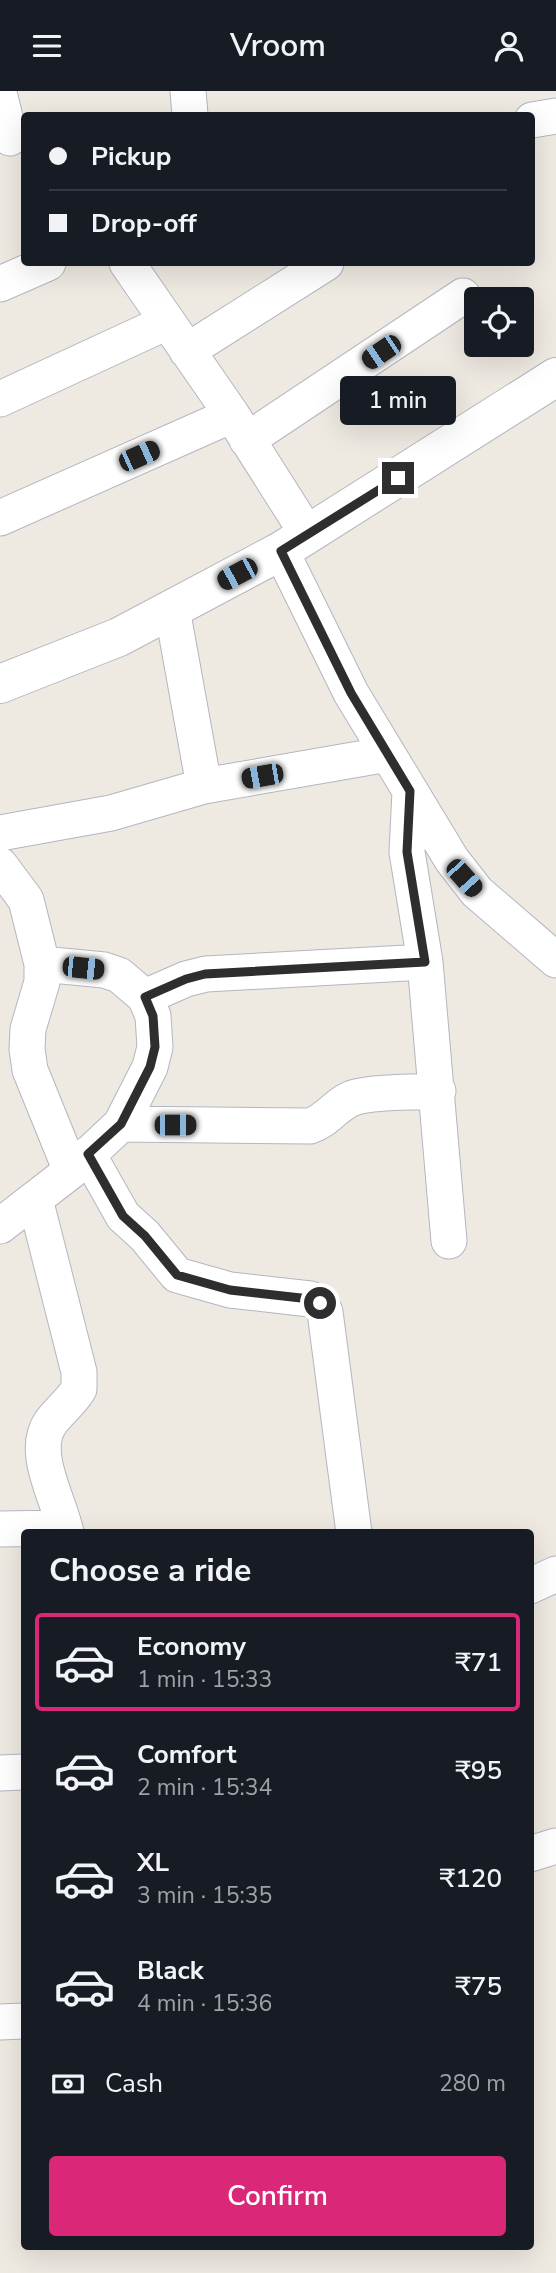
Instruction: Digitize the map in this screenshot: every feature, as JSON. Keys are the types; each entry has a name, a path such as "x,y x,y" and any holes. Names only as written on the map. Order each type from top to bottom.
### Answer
{"street":[{"path":"188,91 190,112"},
{"path":"0,97 11,139"},
{"path":"535,119 556,115"},
{"path":"0,283 41,266"},
{"path":"129,266 240,428 295,543 351,693 410,791 464,878 556,960"},
{"path":"187,351 321,266"},
{"path":"0,518 240,428 463,296"},
{"path":"0,399 167,322"},
{"path":"0,684 119,637 295,543 556,377"},
{"path":"172,609 204,786"},
{"path":"0,833 111,813 204,786 388,754"},
{"path":"410,791 407,852 425,962 449,1241"},
{"path":"0,865 26,900 42,964 42,982 28,1029 30,1070 80,1162 123,1216 145,1236 177,1275 230,1290 310,1299 320,1303 325,1313 353,1529"},
{"path":"145,997 186,979 205,974 425,962"},
{"path":"0,1226 80,1162 121,1124 150,1067 155,1047 153,1016 145,997 119,975 104,970 42,964"},
{"path":"121,1124 310,1126 323,1122 343,1103 356,1097 438,1091"},
{"path":"35,1199 79,1372 79,1389 50,1424 43,1442 44,1458 65,1529"},
{"path":"0,1529 21,1530"},
{"path":"534,1584 556,1574"},
{"path":"0,1773 21,1772"},
{"path":"534,1853 556,1846"},
{"path":"0,2022 21,2021"}],"route":[{"path":"320,1303 310,1299 230,1290 177,1275 168,1268 145,1236 123,1216 88,1154 121,1124 150,1067 155,1047 153,1016 145,997 186,979 205,974 425,962 407,852 410,791 351,693 281,551 398,478"}]}
